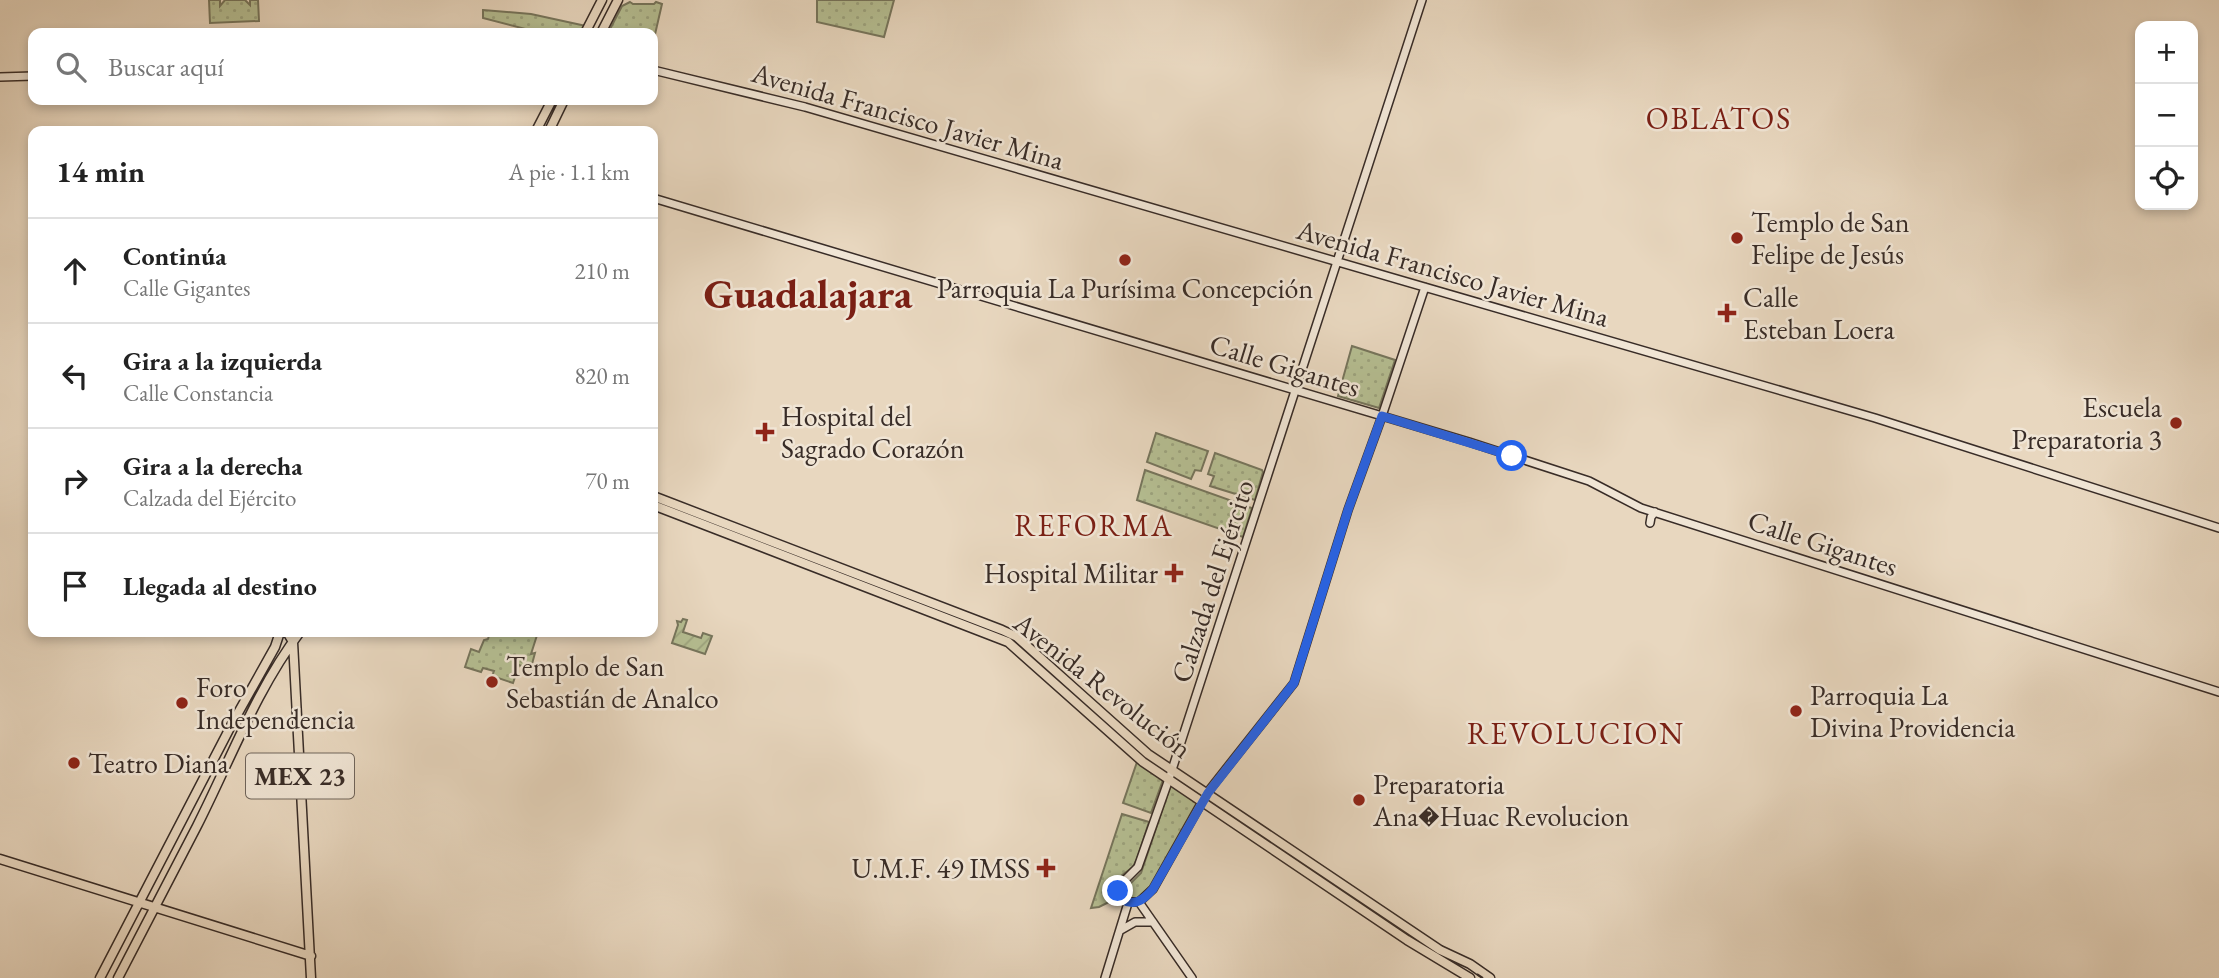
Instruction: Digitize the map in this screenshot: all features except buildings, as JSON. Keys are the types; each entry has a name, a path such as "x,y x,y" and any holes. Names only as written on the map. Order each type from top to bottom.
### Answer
{"main road":[{"path":"588,28 602,0"},
{"path":"604,28 618,0"},
{"name":"Calzada del Ejército","path":"1105,978 1128,903 1120,896 1119,887 1138,867 1171,775 1422,0"},
{"name":"Avenida Francisco Javier Mina","path":"658,70 805,107 1862,414 2219,528"},
{"path":"0,78 28,76"},
{"path":"539,126 549,105"},
{"path":"551,126 562,105"},
{"name":"Calle Gigantes","path":"658,199 1469,442 1589,481 1655,512 2219,692"},
{"path":"1128,903 1139,902 1155,887 1208,793 1294,683 1348,510 1425,287"},
{"name":"Avenida Revolución","path":"658,498 1012,634 1202,802 1407,940 1471,978"},
{"name":"Avenida Revolución","path":"658,507 1002,638 1020,650 1136,756 1208,793 1440,950 1490,978"},
{"path":"1650,523 1655,512"},
{"path":"279,637 101,977 118,978 197,825 237,740 296,637"},
{"path":"290,637 293,642"},
{"name":"MEX 23","path":"293,642 312,978"},
{"path":"0,859 311,956"},
{"path":"1139,902 1192,978"},
{"path":"1120,931 1135,922 1153,922"}],"green space":[{"path":"209,0 220,0 220,6 225,0 245,0 250,5 250,0 258,0 259,21 210,23"},
{"path":"817,0 894,0 884,37 817,22"},
{"path":"630,2 662,4 656,28 611,28 622,6"},
{"path":"483,10 531,14 586,26 522,28 483,18"},
{"path":"1352,346 1395,360 1379,408 1338,396"},
{"path":"1156,433 1208,451 1201,471 1195,470 1191,479 1147,462"},
{"path":"1215,453 1262,470 1255,500 1210,486 1214,476 1208,474"},
{"path":"1145,470 1252,508 1243,537 1137,500"},
{"path":"683,619 687,620 683,632 701,638 703,633 712,636 705,654 672,643 677,621 681,622"},
{"path":"536,637 531,654 535,653 532,664 536,671 519,665 513,683 492,676 494,671 483,668 481,672 465,667 471,649 479,652 484,640"},
{"path":"1137,762 1163,780 1151,813 1123,803"},
{"path":"1171,784 1198,803 1155,882 1138,898 1126,898 1123,891 1141,873"},
{"path":"1122,814 1149,822 1137,859 1133,867 1114,881 1109,902 1091,908"}],"railway":[{"path":"1477,974 1483,978"}],"place":[{"name":"Templo de San Felipe de Jesús","path":"1737,238"},
{"name":"Parroquia La Purísima Concepción","path":"1125,260"},
{"name":"Calle Esteban Loera","path":"1727,313"},
{"name":"Escuela Preparatoria 3","path":"2176,423"},
{"name":"Hospital del Sagrado Corazón","path":"765,432"},
{"name":"Hospital Militar","path":"1174,573"},
{"name":"Templo de San Sebastián de Analco","path":"492,682"},
{"name":"Foro Independencia","path":"182,703"},
{"name":"Parroquia La Divina Providencia","path":"1796,711"},
{"name":"Teatro Diana","path":"74,763"},
{"name":"Preparatoria Ana�Huac Revolucion","path":"1359,800"},
{"name":"U.M.F. 49 IMSS","path":"1046,868"}],"district":[{"name":"OBLATOS","path":"1719,118"},
{"name":"Guadalajara","path":"808,293"},
{"name":"REFORMA","path":"1094,525"},
{"name":"REVOLUCION","path":"1576,733"}],"route":[{"path":"1118,891 1123,900 1132,903 1139,902 1153,889 1208,793 1294,683 1348,510 1382,416 1512,456"}]}
